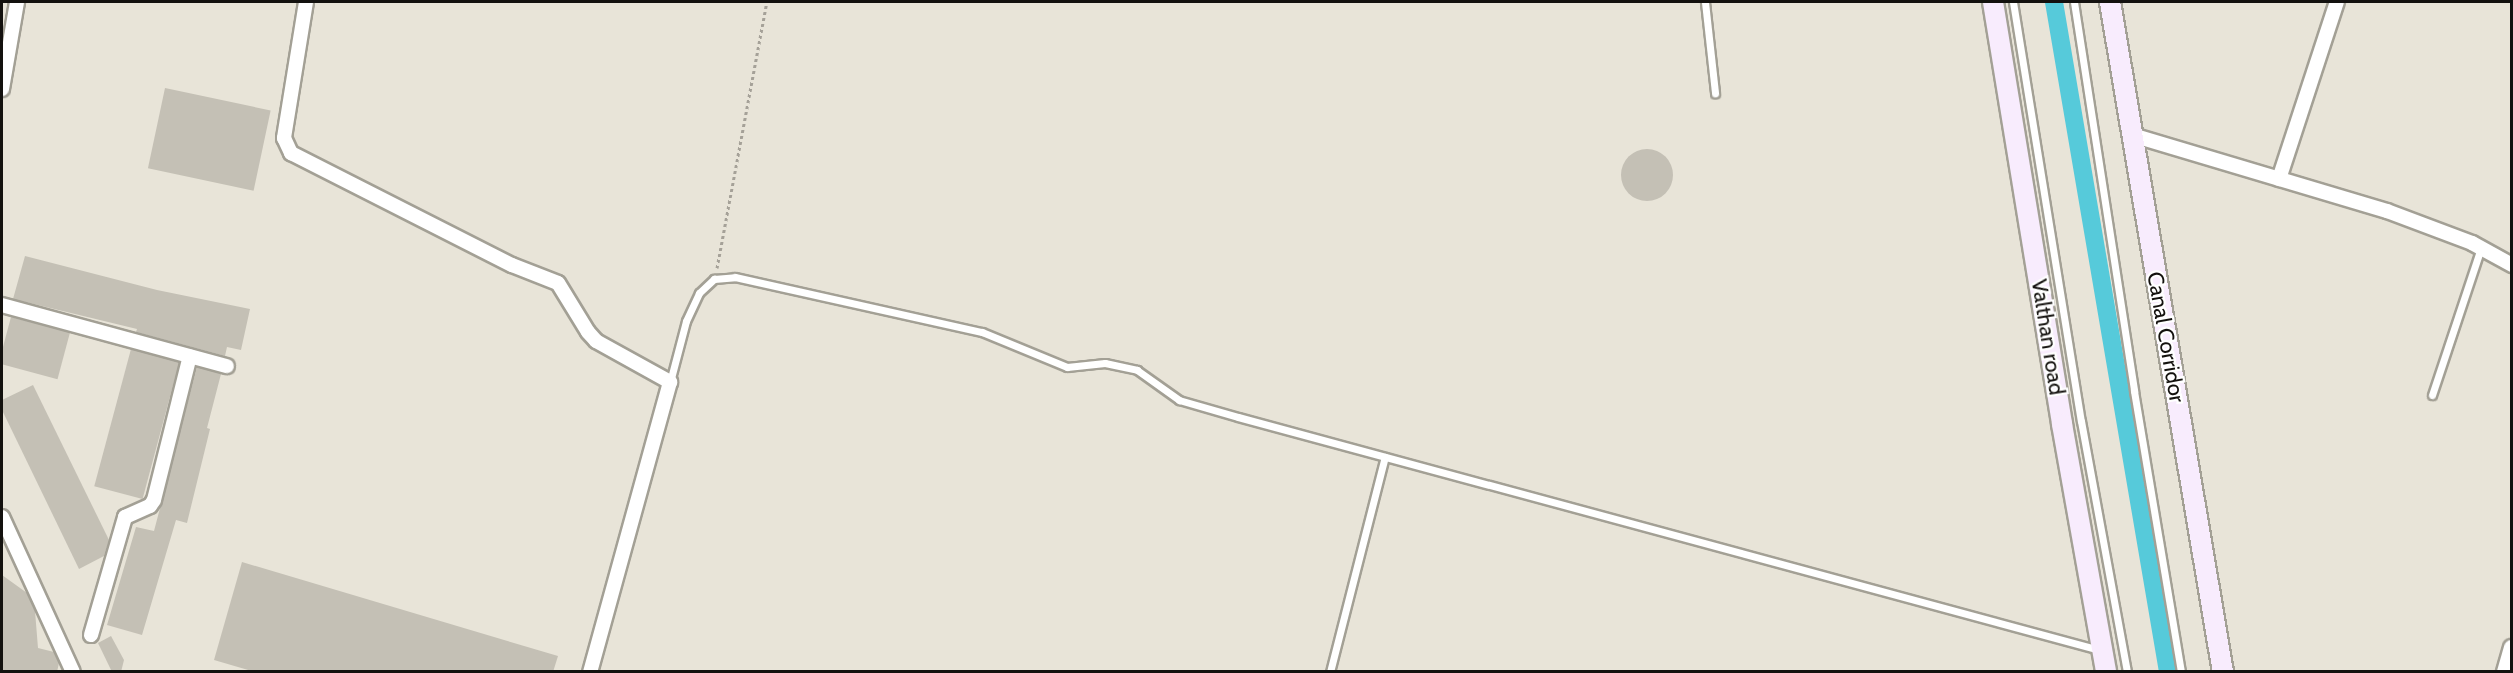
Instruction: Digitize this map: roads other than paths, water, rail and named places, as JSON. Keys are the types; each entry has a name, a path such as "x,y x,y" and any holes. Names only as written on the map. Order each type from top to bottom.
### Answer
{"main road":[{"name":"Valthan road","path":"1993,2 2062,424 2106,672"},
{"name":"Canal Corridor","path":"2110,2 2223,672"}],"street":[{"path":"2,88 17,2"},
{"path":"306,2 284,138 291,153 512,265 558,283 596,341 670,382 591,672"},
{"path":"2279,179 2337,2"},
{"path":"2132,135 2387,211 2481,248 2511,265"},
{"path":"2,305 227,366"},
{"path":"91,635 125,517 150,506 154,500 190,356"},
{"path":"2,517 73,672"},
{"path":"2505,672 2511,648"}],"lane":[{"path":"1706,2 1715,93"},
{"path":"2013,2 2081,421 2127,672"},
{"path":"2074,2 2134,391 2181,672"},
{"path":"2432,395 2481,248"},
{"path":"670,382 690,312 699,293 714,279 735,277 982,332 1067,367 1105,363 1137,370 1179,400 2102,651"},
{"path":"1330,672 1385,457"}],"waterway":[{"path":"2054,2 2168,672"}]}
